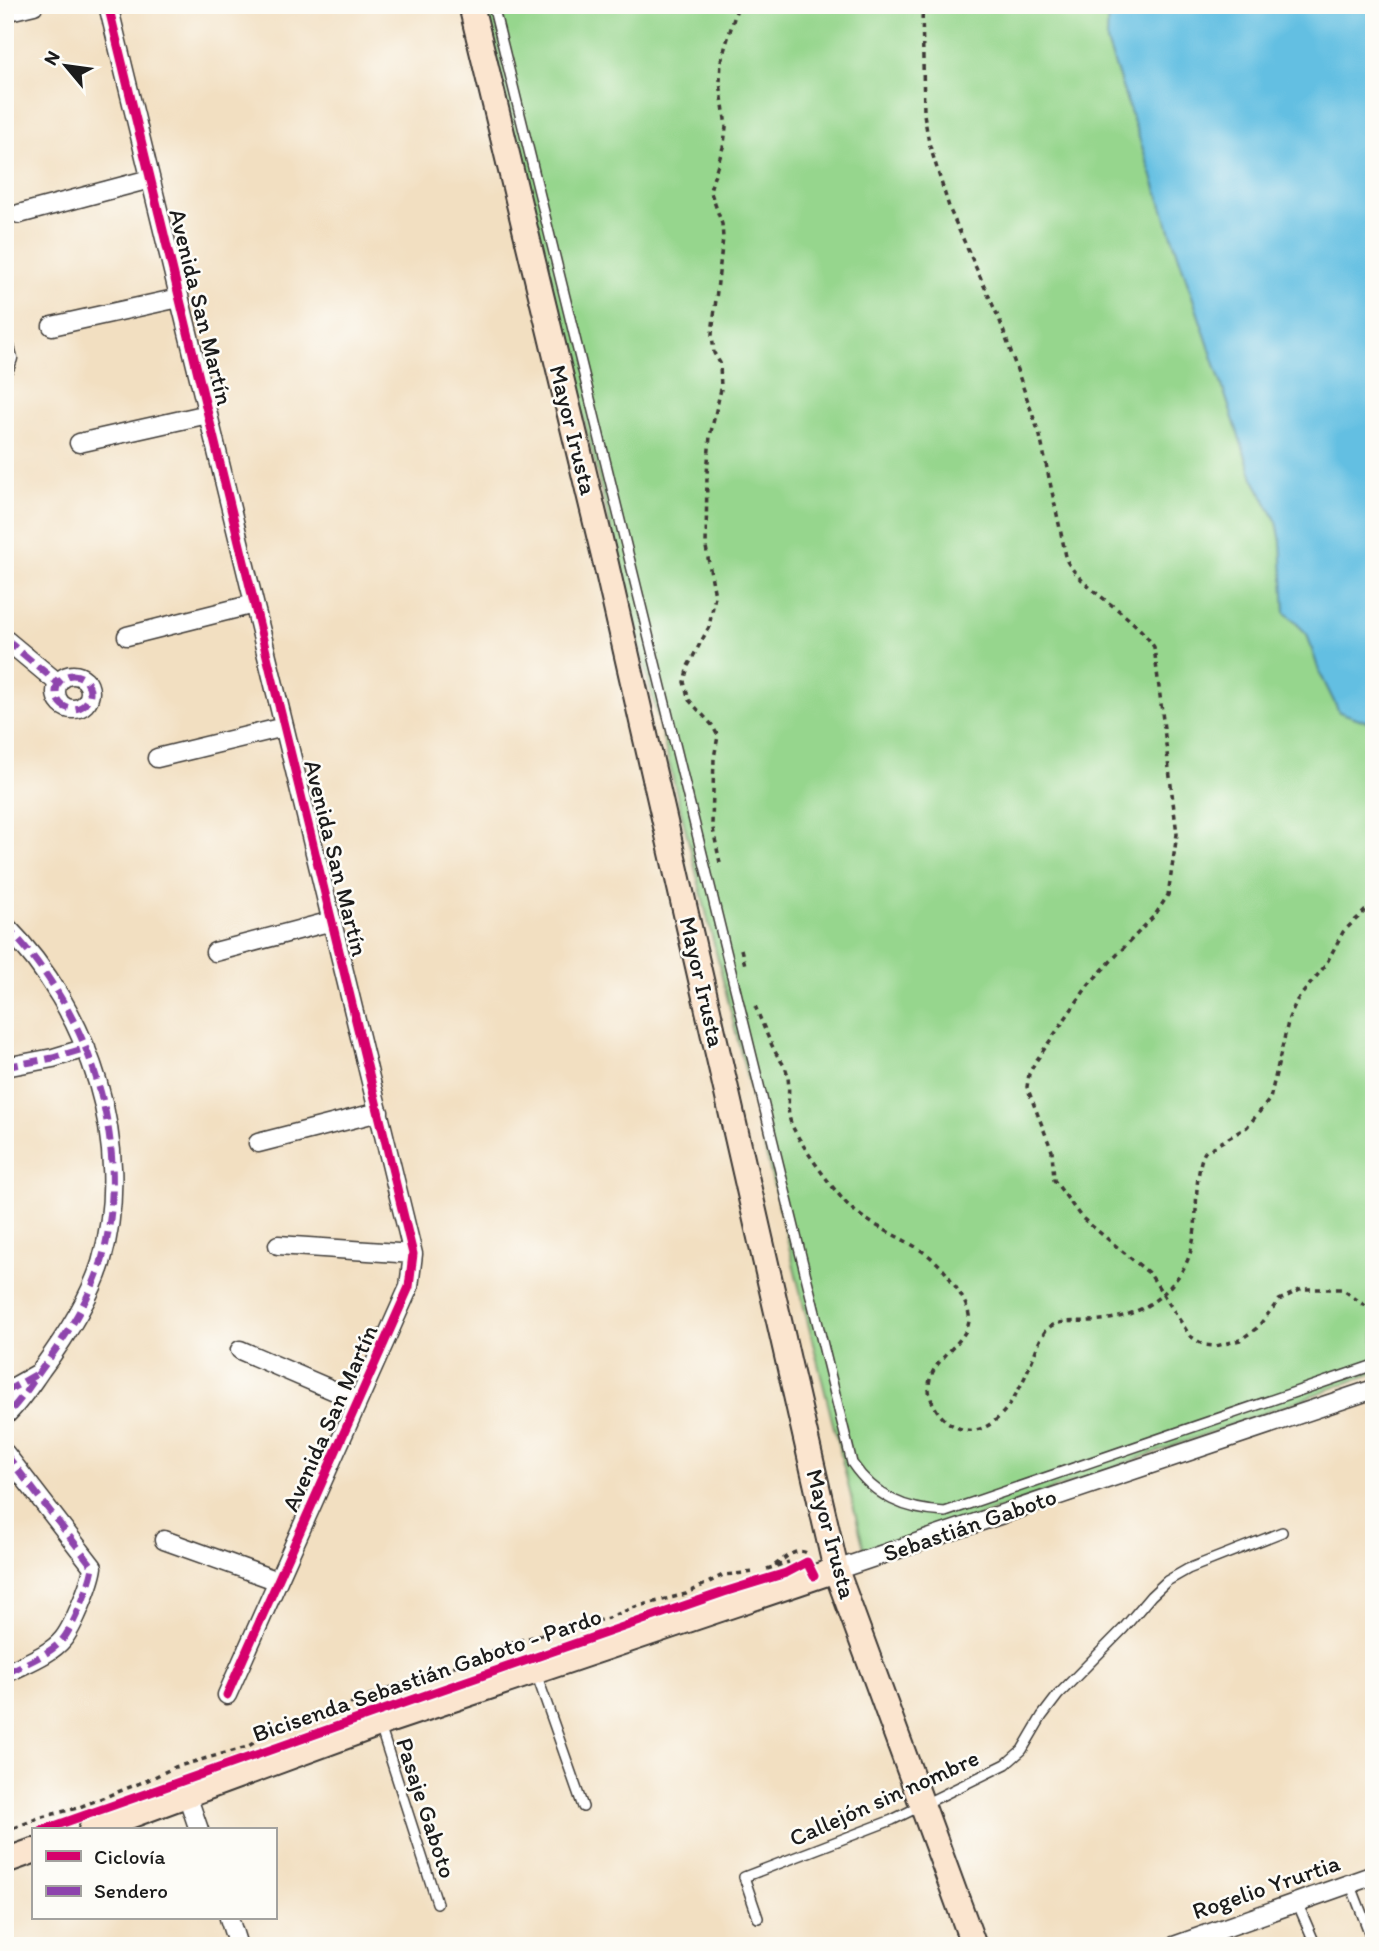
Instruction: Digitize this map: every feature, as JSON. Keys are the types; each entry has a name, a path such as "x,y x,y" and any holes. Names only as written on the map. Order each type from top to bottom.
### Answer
{"main road":[{"name":"Mayor Irusta","path":"471,5 606,564 811,1566 924,1806 974,1946"},
{"name":"Sebastián Gaboto","path":"80,1826 187,1795 379,1724 535,1671 811,1566"},
{"path":"5,1861 32,1851"}],"street":[{"path":"5,12 34,5"},
{"name":"Avenida San Martín","path":"108,5 413,1254 409,1287 227,1695"},
{"path":"19,214 150,179"},
{"path":"52,326 179,298"},
{"path":"5,347 8,358 5,366"},
{"path":"79,443 208,414"},
{"path":"127,636 254,604"},
{"path":"5,639 58,683"},
{"path":"157,758 284,727"},
{"path":"215,952 332,921"},
{"path":"5,925 50,978 86,1048 96,1073 112,1162 107,1231 100,1265 57,1350 21,1400 5,1416"},
{"path":"5,1067 53,1058 86,1048"},
{"path":"258,1143 379,1112"},
{"path":"278,1245 413,1254"},
{"path":"240,1350 358,1401"},
{"path":"5,1392 40,1372"},
{"name":"Sebastián Gaboto","path":"811,1566 1374,1389"},
{"path":"5,1453 93,1567 92,1579 63,1639 54,1647 5,1674"},
{"path":"164,1540 278,1581"},
{"path":"187,1795 198,1828"},
{"name":"Rogelio Yrurtia","path":"1174,1946 1374,1875"},
{"path":"230,1920 238,1946"}],"lane":[{"path":"493,5 852,1463 861,1476 889,1500 921,1510 945,1512 1374,1366"},
{"name":"Callejón sin nombre","path":"758,1918 744,1878 892,1820 1006,1764 1022,1750 1058,1695 1167,1581 1188,1569 1282,1532"},
{"path":"535,1671 583,1807"},
{"name":"Pasaje Gaboto","path":"379,1724 437,1903"},
{"path":"1350,1884 1374,1945"},
{"path":"1297,1902 1316,1946"}],"path":[{"path":"722,873 712,824 714,758 718,736 712,725 689,700 684,682 688,666 709,627 715,596 706,547 706,499 710,436 721,389 720,363 714,354 712,334 723,238 722,224 710,190 724,144 726,127 720,82 721,61 738,5"},
{"path":"922,5 924,114 929,142 950,210 1000,321 1040,436 1067,561 1078,577 1143,630 1154,647 1177,834 1168,895 1155,915 1089,984 1029,1074 1027,1087 1052,1151 1055,1180 1081,1217 1150,1274 1190,1336 1204,1345 1216,1346 1240,1340 1257,1328 1279,1300 1302,1289 1342,1289 1374,1312"},
{"path":"750,995 769,1040 787,1072 791,1122 797,1135 852,1209 933,1261 946,1273 969,1313 969,1324 963,1336 933,1370 930,1382 931,1399 940,1414 952,1424 964,1431 980,1430 1004,1413 1029,1368 1042,1336 1051,1326 1064,1322 1119,1319 1136,1313 1151,1304 1179,1276 1192,1252 1201,1158 1205,1152 1247,1127 1270,1099 1289,1018 1297,1000 1325,966 1343,932 1374,902"},
{"path":"740,946 746,969"},
{"path":"775,1565 802,1550 807,1553 811,1566"},
{"path":"5,1832 38,1818 77,1808 175,1767 247,1747 284,1724 333,1712 376,1692 429,1676 517,1641 608,1618 686,1594 723,1575 755,1573 786,1562 811,1566"},
{"path":"761,1581 811,1566"},
{"path":"80,1826 107,1808"}],"green space":[{"path":"481,5 1374,5 1374,1373 866,1557"}],"water":[{"path":"1108,5 1374,5 1374,724 1339,712 1319,671 1307,634 1285,612 1281,542 1277,522 1253,478 1107,42"}],"marked path":[{"path":"5,347 8,358 5,366"},
{"path":"5,639 58,683"},
{"path":"73,675 85,680 90,692 85,704 73,709 61,704 56,692 61,680 73,675"},
{"path":"5,925 35,959 61,997 82,1039 98,1082 108,1127 112,1172 110,1218 101,1263 90,1291 58,1346 5,1416"},
{"path":"5,1067 53,1058 86,1048"},
{"path":"5,1392 37,1374"},
{"path":"5,1453 93,1567 81,1604 63,1639 44,1654 5,1674"}],"cycle path":[{"path":"108,5 413,1254 409,1287 227,1695"},
{"name":"Bicisenda Sebastián Gaboto - Pardo","path":"49,1828 426,1695 786,1573 807,1562 814,1576"}]}
